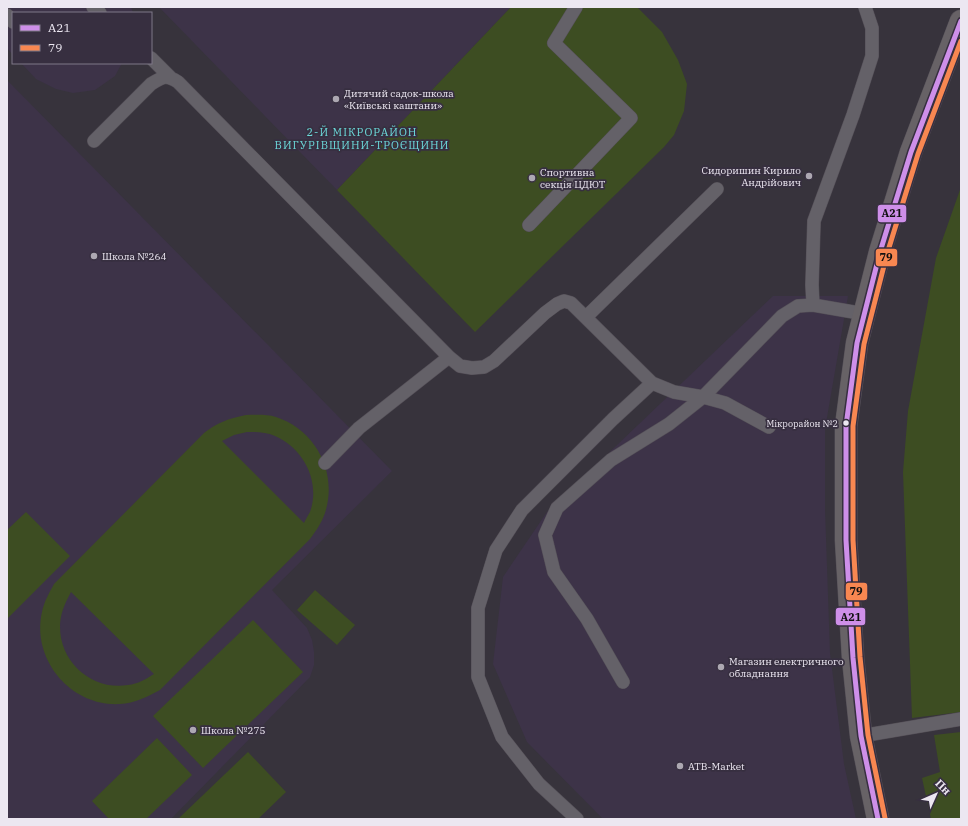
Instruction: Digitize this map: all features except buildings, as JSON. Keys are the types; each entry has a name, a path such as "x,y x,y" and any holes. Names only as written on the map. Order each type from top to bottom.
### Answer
{"street":[{"path":"878,819 861,736 853,658 846,540 846,426 857,343 880,252 911,152 961,21"}],"lane":[{"path":"529,225 631,118 554,43 576,7"},
{"path":"812,305 814,221 853,115 872,56 872,28 865,7"},
{"path":"152,59 171,78 178,82 449,357 460,366 472,368 484,367 494,361 557,304 564,301 571,303 652,383 674,392 703,397 725,403 769,427"},
{"path":"94,141 151,84 162,77 171,78"},
{"path":"586,317 717,189"},
{"path":"623,682 587,619 554,572 545,534 557,508 612,460 669,424 703,397 782,316 798,306 812,305 864,314"},
{"path":"325,463 359,428 449,357"},
{"path":"577,819 539,784 502,737 478,677 478,608 496,550 522,510 652,383"},
{"path":"861,736 961,719"}],"shaded area":[{"path":"7,7 131,7 133,12 12,12 12,54 7,48"},
{"name":"Дитячий садок-школа «Київські каштани»","path":"159,7 511,7 337,190"},
{"path":"22,64 121,64 115,76 95,90 73,93 56,89 36,79"},
{"name":"Школа №264","path":"7,80 392,471 272,590 307,628 312,640 314,652 314,665 310,677 171,819 7,819"},
{"path":"773,296 848,296 825,429 825,509 830,653 844,764 856,819 603,819 527,742 493,664 503,577 547,512"}],"green space":[{"path":"511,7 637,7 662,32 678,60 687,84 684,111 674,135 664,147 475,332 337,190"},
{"path":"961,187 961,712 912,718 903,472 908,411 936,258"},
{"path":"246,415 268,415 276,417 290,423 313,443 326,468 328,483 328,498 325,513 317,530 310,539 160,690 136,701 120,704 102,703 86,698 71,689 58,677 49,663 43,647 40,630 42,612 45,601 52,587 204,433 214,426 228,420","holes":["247,432 258,432 275,436 285,441 301,457 311,477 313,489 313,500 310,512 304,523 222,441 234,435","71,592 154,674 135,684 115,686 103,684 91,679 81,672 72,663 61,640 60,627 62,613"]},
{"path":"26,512 70,556 7,619 7,530"},
{"path":"315,590 355,625 337,645 297,610"},
{"path":"253,620 303,672 203,768 153,716"},
{"path":"961,732 961,819 931,819 922,778 940,772 934,735"},
{"path":"157,738 192,775 146,819 109,819 92,801"},
{"path":"248,752 286,792 258,819 178,819"}],"transit line":[{"name":"А21","path":"878,819 861,736 853,658 846,540 846,426 857,343 880,252 911,152 961,21"},
{"name":"79","path":"885,818 868,735 860,657 853,540 853,426 864,344 887,254 918,154 961,41"}],"place":[{"name":"Дитячий садок-школа «Київські каштани»","path":"336,99"},
{"name":"Сидоришин Кирило Андрійович","path":"809,176"},
{"name":"Спортивна секція ЦДЮТ","path":"532,178"},
{"name":"Школа №264","path":"94,256"},
{"name":"Мікрорайон №2","path":"846,423"},
{"name":"Магазин електричного обладнання","path":"721,667"},
{"name":"Школа №275","path":"193,730"},
{"name":"ATB-Market","path":"680,766"}],"district":[{"name":"2-Й МІКРОРАЙОН ВИГУРІВЩИНИ-ТРОЄЩИНИ","path":"362,138"}]}
